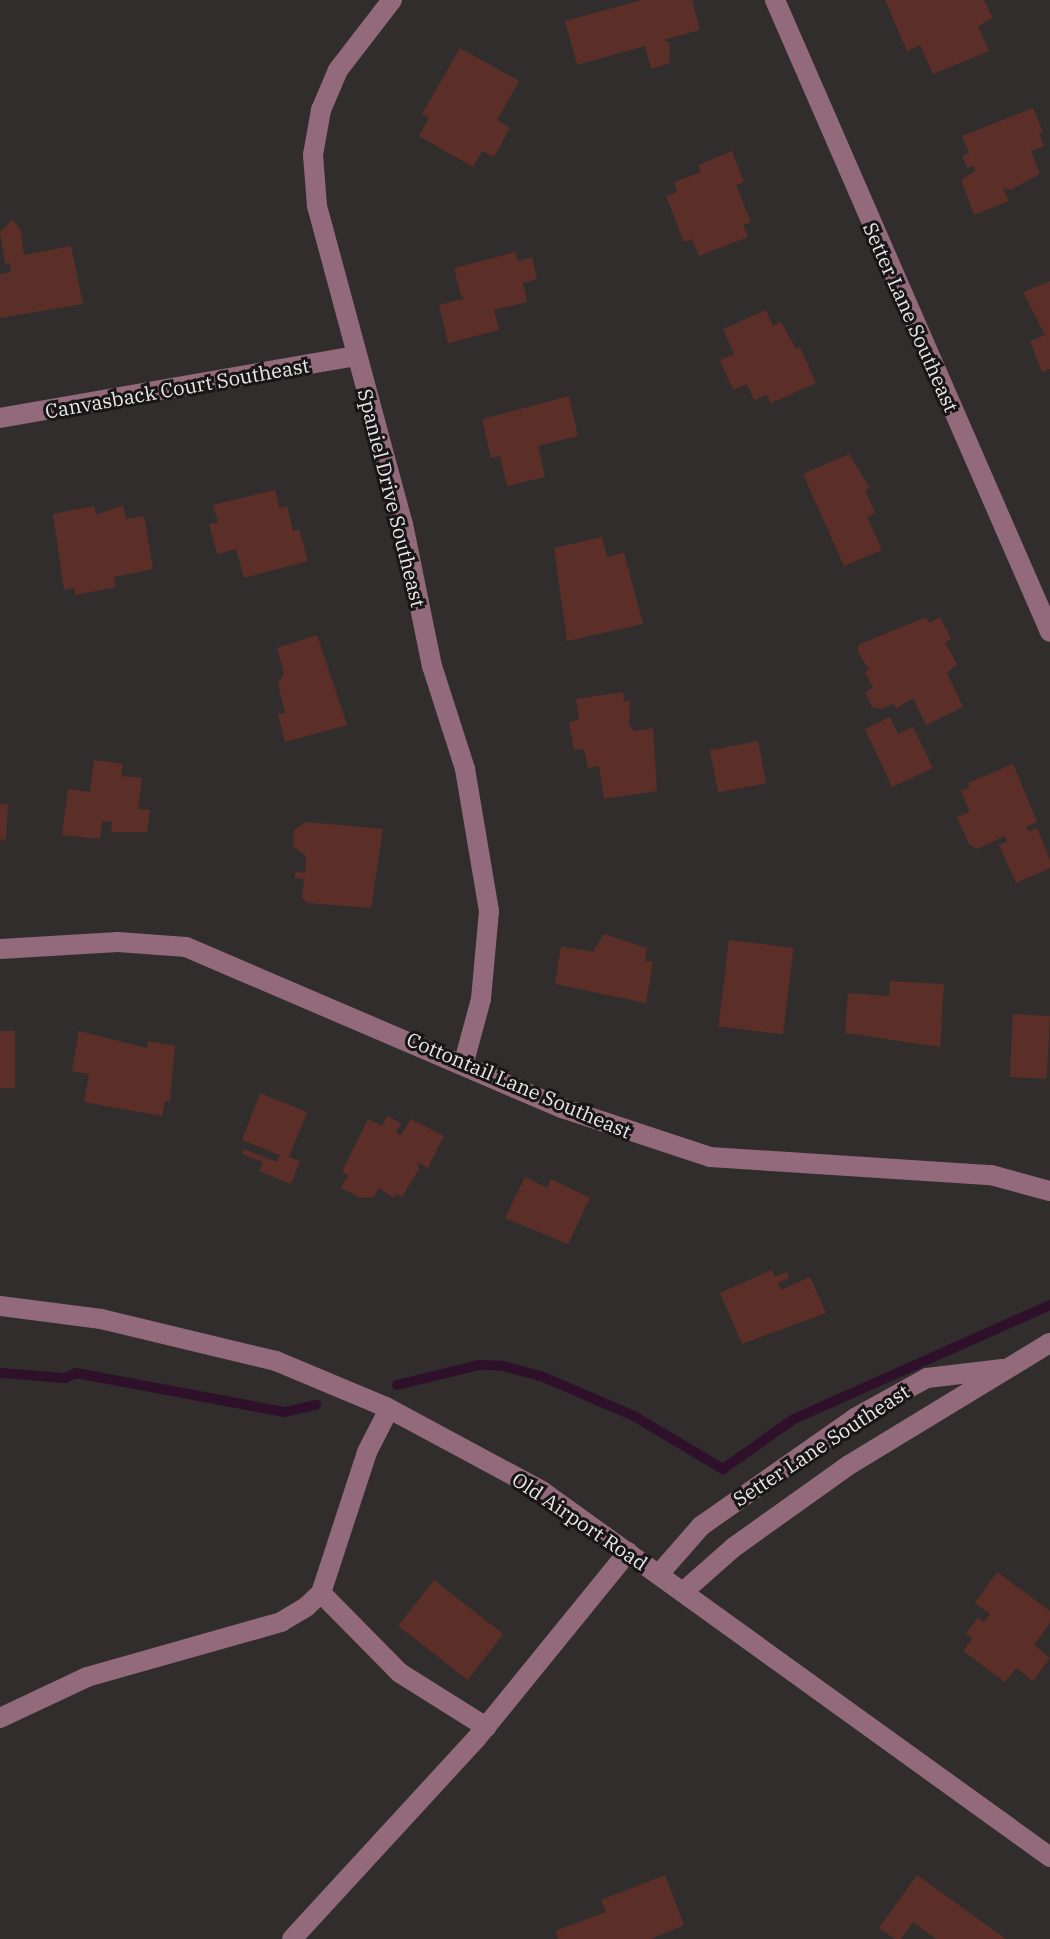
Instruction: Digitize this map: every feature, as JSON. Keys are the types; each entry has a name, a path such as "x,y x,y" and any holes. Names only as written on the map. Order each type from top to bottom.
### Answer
{"street":[{"name":"Spaniel Drive Southeast","path":"392,0 338,70 321,110 313,155 317,206 354,356 403,524 432,666 465,769 489,911 481,999 464,1062"},
{"name":"Setter Lane Southeast","path":"775,0 1050,632"},
{"name":"Canvasback Court Southeast","path":"0,418 354,356"},
{"name":"Cottontail Lane Southeast","path":"0,949 118,942 186,947 464,1062 562,1108 710,1157 991,1175 1050,1191"},
{"name":"Old Airport Road","path":"0,1306 101,1319 276,1361 389,1409 542,1491 1050,1857"},
{"name":"Setter Lane Southeast","path":"683,1592 734,1547 849,1465 1050,1343"},
{"name":"Setter Lane Southeast","path":"659,1574 701,1526 855,1418 927,1378 1009,1368"},
{"path":"0,1718 87,1677 281,1622 321,1593 367,1452 389,1409"},
{"path":"292,1939 486,1727 628,1552"},
{"path":"321,1593 400,1673 486,1727"}],"building":[{"path":"642,0 692,0 700,30 663,40 669,42 670,63 651,69 645,46 577,65 565,21"},
{"path":"885,0 984,0 993,18 978,26 989,51 933,74 920,45 907,51"},
{"path":"460,48 519,81 497,120 510,128 494,157 482,151 473,167 419,136 429,118 422,114"},
{"path":"1033,108 1043,132 1039,134 1044,146 1031,151 1040,174 1010,190 1003,188 1009,201 974,215 961,180 975,171 974,166 967,168 962,156 969,153 962,136"},
{"path":"732,151 744,182 736,185 751,222 743,225 748,237 699,256 692,239 684,242 666,196 677,192 674,182 701,172 698,165"},
{"path":"12,220 20,228 24,255 71,246 83,304 0,318 0,274 11,272 10,263 5,264 0,232"},
{"path":"516,252 517,261 532,257 537,279 523,283 527,302 494,310 499,330 448,343 439,305 466,298 461,296 454,268"},
{"path":"1050,281 1050,369 1042,372 1030,341 1045,335 1023,292"},
{"path":"766,310 773,326 781,322 796,349 800,347 816,383 771,403 767,395 754,400 747,384 733,390 720,360 734,354 723,329"},
{"path":"569,396 578,436 538,446 545,477 507,486 500,456 491,458 482,419"},
{"path":"849,454 870,488 865,490 875,513 867,517 882,550 844,566 803,474"},
{"path":"275,490 279,508 287,506 293,531 299,529 308,561 244,578 236,549 217,554 209,524 218,522 213,505"},
{"path":"123,505 126,519 144,516 153,569 114,577 116,587 75,595 74,588 64,590 53,514 94,506 96,515"},
{"path":"602,537 607,557 624,553 643,624 567,641 554,548"},
{"path":"926,617 929,623 940,617 951,639 945,642 957,664 947,673 963,707 926,725 913,698 896,709 894,703 882,709 872,707 865,692 873,688 865,672 869,670 858,652 858,645"},
{"path":"317,635 347,725 285,742 278,714 285,713 278,684 284,673 277,648"},
{"path":"623,692 624,702 630,700 629,725 635,731 653,728 657,791 604,799 599,766 588,768 584,749 574,750 569,722 579,720 576,699"},
{"path":"890,717 898,734 913,727 933,768 892,787 865,729"},
{"path":"758,741 766,783 718,793 710,750"},
{"path":"94,760 123,764 121,776 142,778 138,809 150,810 147,832 111,832 112,822 102,821 100,839 62,835 68,789 90,792"},
{"path":"1013,764 1037,822 1026,827 1029,832 1037,828 1050,860 1050,868 1016,883 999,845 1007,842 1005,836 977,849 969,844 957,817 970,812 961,791 970,788 968,783"},
{"path":"0,804 8,804 6,840 0,839"},
{"path":"306,822 383,829 371,908 308,903 302,898 304,879 295,878 295,872 305,873 306,856 293,846 294,830"},
{"path":"604,934 647,948 645,961 653,962 646,1003 555,984 561,946 593,952"},
{"path":"729,940 794,948 783,1034 718,1026"},
{"path":"890,981 944,984 940,1047 845,1033 848,993 889,996"},
{"path":"1013,1014 1050,1016 1047,1079 1010,1077"},
{"path":"0,1031 15,1031 15,1088 0,1088"},
{"path":"79,1031 147,1048 148,1041 175,1046 170,1102 165,1101 162,1116 84,1102 89,1074 72,1071"},
{"path":"260,1093 307,1112 289,1157 300,1161 291,1184 259,1171 263,1162 242,1154 244,1149 277,1162 280,1155 242,1140"},
{"path":"387,1116 401,1123 396,1133 401,1135 411,1119 444,1136 428,1168 417,1162 419,1169 402,1197 396,1194 394,1198 379,1188 374,1197 361,1198 341,1188 348,1175 342,1172 368,1119 382,1126"},
{"path":"525,1177 547,1188 551,1179 590,1198 568,1244 505,1218"},
{"path":"772,1270 775,1277 787,1272 789,1278 778,1283 781,1290 810,1277 826,1313 742,1344 720,1293"},
{"path":"997,1572 1050,1611 1050,1623 1034,1645 1050,1658 1033,1681 1016,1668 1005,1682 963,1651 973,1638 966,1634 978,1617 984,1622 990,1614 975,1603"},
{"path":"434,1580 503,1634 468,1680 398,1626"},
{"path":"665,1875 684,1925 651,1939 558,1939 555,1931 606,1912 601,1900"},
{"path":"917,1875 1006,1939 936,1939 913,1922 901,1939 895,1939 879,1928"}],"waterway":[{"path":"397,1385 479,1365 503,1366 541,1376 634,1416 723,1469 794,1419 1050,1305"},
{"path":"0,1373 65,1378 76,1373 285,1412 316,1405"}]}
